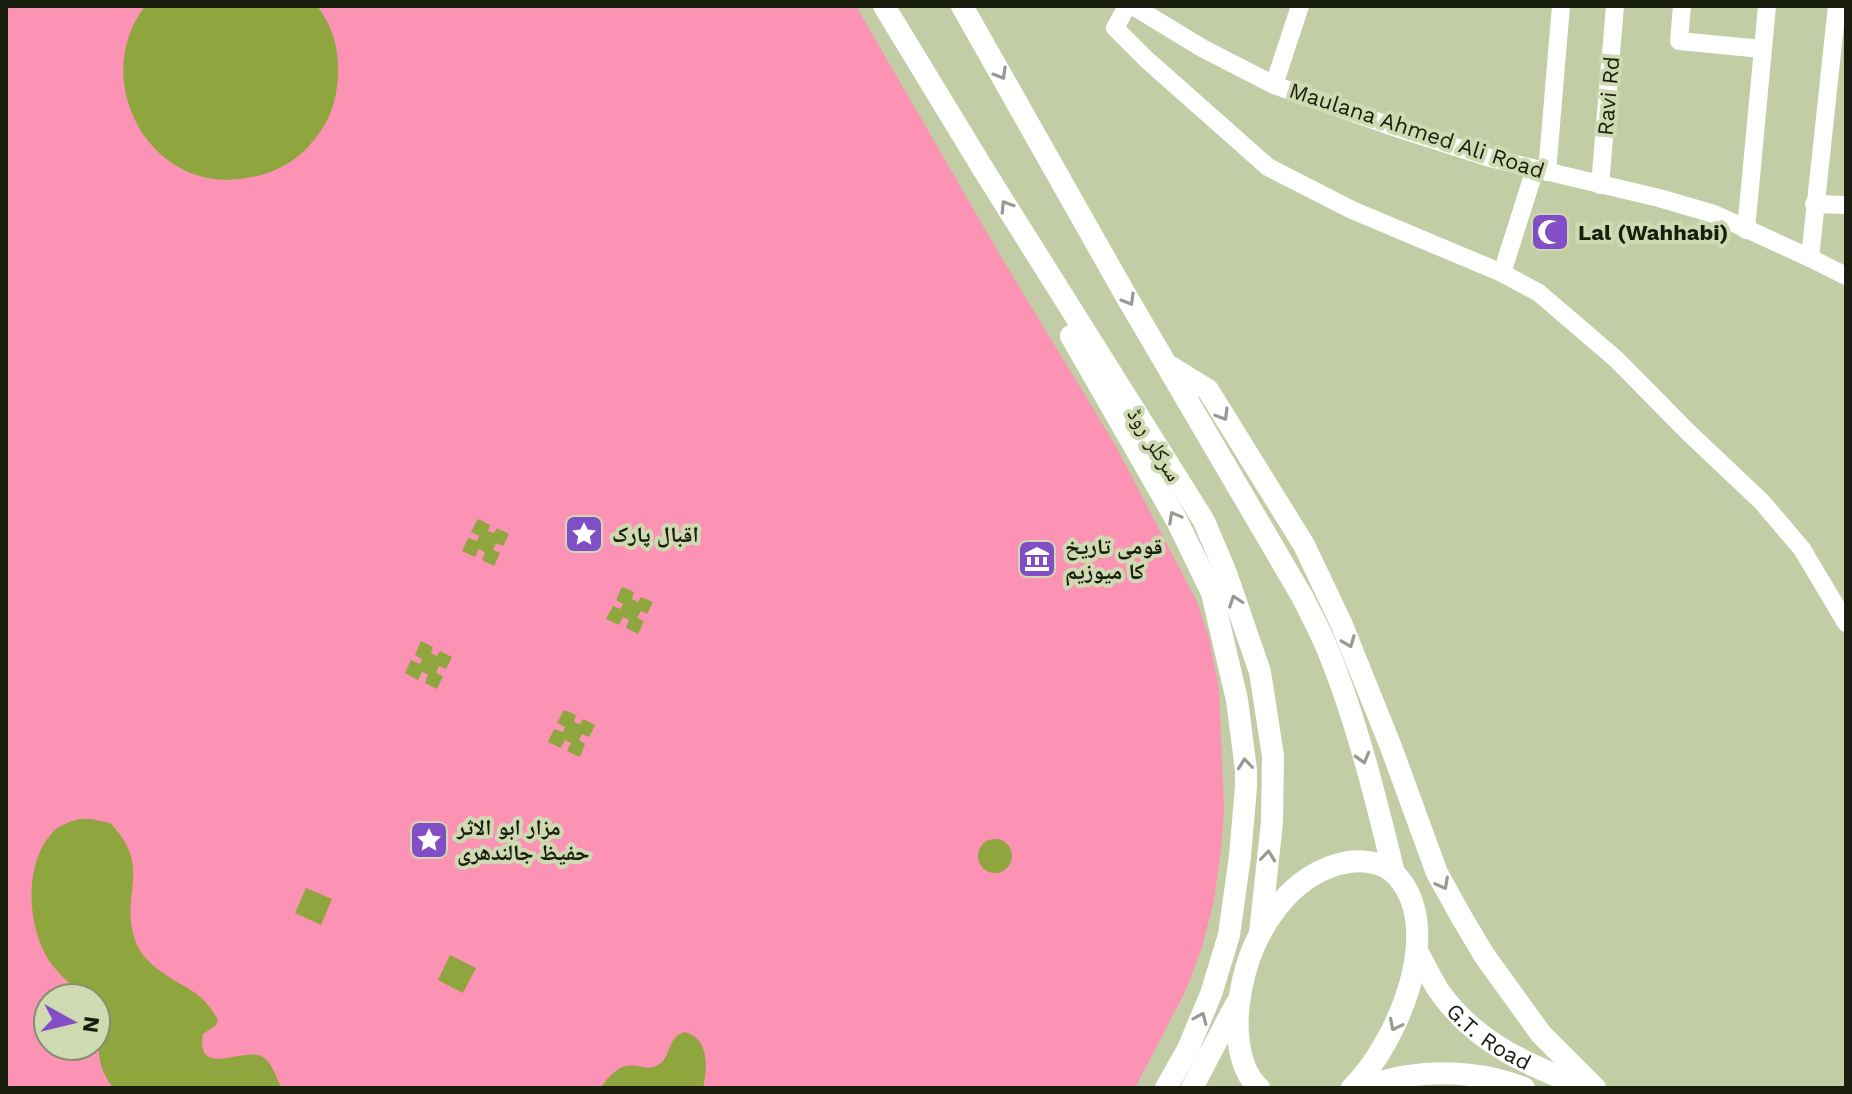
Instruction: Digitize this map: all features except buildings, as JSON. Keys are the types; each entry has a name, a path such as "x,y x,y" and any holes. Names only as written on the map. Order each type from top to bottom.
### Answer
{"main road":[{"name":"سرکلر روڈ","path":"884,6 1204,521 1226,573 1260,672 1273,756 1272,822 1260,933"},
{"path":"962,6 1166,365 1277,551 1303,598 1340,682 1394,873 1409,897 1414,913 1418,953 1401,1013 1372,1065 1352,1088"},
{"path":"1048,271 1065,326 1177,521 1212,593 1237,700 1246,787 1229,935 1206,1008 1166,1088"},
{"path":"1166,365 1208,390 1304,545 1342,625 1437,873 1462,918 1484,955 1541,1034 1595,1088"},
{"path":"1259,1088 1243,1061 1238,1031 1243,977 1260,933 1286,896 1326,868 1355,861 1370,862 1394,873"},
{"name":"G.T. Road","path":"1418,953 1438,990 1460,1016 1486,1039 1510,1055 1587,1088"},
{"path":"1192,1088 1239,998"},
{"path":"1365,1088 1405,1076 1451,1074 1479,1076 1524,1088"}],"street":[{"path":"1127,6 1115,28 1268,167 1352,210 1502,273 1539,293 1616,359 1762,502 1802,549 1846,623"},
{"name":"Maulana Ahmed Ali Road","path":"1133,6 1202,48 1274,85 1490,158 1714,214 1846,276"},
{"path":"1274,85 1300,6"},
{"path":"1502,273 1541,170 1561,6"},
{"name":"Ravi Rd","path":"1600,185 1615,6"},
{"path":"1682,6 1679,41 1762,49"},
{"path":"1746,230 1767,6"},
{"path":"1810,258 1827,103 1840,32 1837,6"},
{"path":"1827,103 1846,104"},
{"path":"1814,204 1846,205"}],"shaded area":[{"name":"اقبال پارک","path":"6,6 856,6 1000,255 1117,448 1197,602 1209,638 1219,688 1224,811 1214,900 1202,947 1186,990 1135,1088 6,1088"},
{"path":"145,6 317,6 334,38 338,74 331,113 315,139 285,165 246,178 212,179 182,169 157,151 138,126 127,98 123,67 129,36"},
{"path":"478,519 490,525 488,531 494,533 497,528 509,534 503,546 496,543 493,550 500,553 494,566 482,560 485,552 479,549 475,557 462,551 468,538 477,541 479,536 471,532"},
{"path":"622,587 634,592 632,599 638,602 641,597 653,602 647,614 641,611 637,618 644,621 638,634 626,628 629,620 623,617 619,625 606,619 613,606 621,609 623,604 616,600"},
{"path":"421,641 433,647 431,653 437,656 440,651 452,657 446,669 439,666 436,673 443,676 437,689 425,683 428,674 422,672 418,680 405,673 411,660 420,664 422,659 415,655"},
{"path":"564,710 576,715 574,722 580,724 583,719 595,725 589,737 582,734 579,740 585,744 580,757 567,751 571,743 565,740 561,748 548,742 554,729 563,732 565,727 557,723"},
{"path":"91,819 110,823 123,839 133,867 131,923 135,940 152,964 198,995 216,1016 216,1025 203,1034 202,1047 206,1055 213,1058 261,1056 271,1066 282,1088 113,1088 100,1062 112,1062 112,982 68,982 42,948 33,915 36,862 52,833 68,823"},
{"path":"995,839 1007,844 1012,856 1007,868 995,873 983,868 978,856 983,844"},
{"path":"306,888 332,899 321,925 295,913"},
{"path":"450,955 476,968 463,993 438,980"},
{"path":"684,1032 698,1040 705,1054 703,1088 600,1088 620,1068 651,1067 661,1063 674,1039"}],"place":[{"name":"Lal (Wahhabi)","path":"1550,232"},
{"name":"اقبال پارک","path":"584,534"},
{"name":"قومی تاریخ کا میوزیم","path":"1037,559"},
{"name":"مزار ابو الاثر حفیظ جالندھری","path":"429,840"}]}
